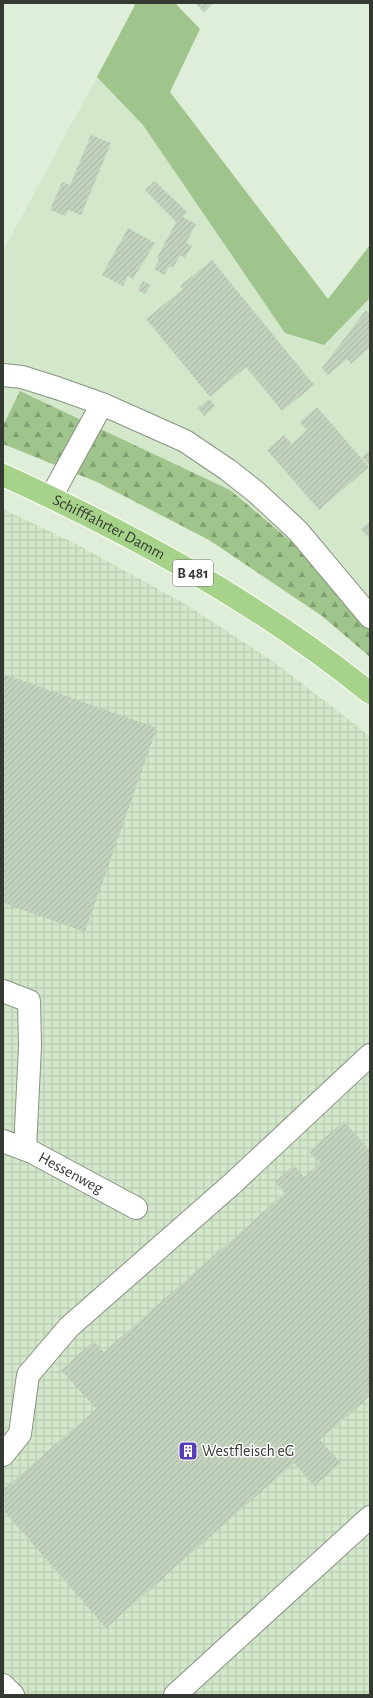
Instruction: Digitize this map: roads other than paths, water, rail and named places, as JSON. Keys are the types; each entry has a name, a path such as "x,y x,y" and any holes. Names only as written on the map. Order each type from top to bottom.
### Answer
{"main road":[{"name":"Schifffahrter Damm","path":"3,475 88,515 260,613 344,672 370,693"}],"street":[{"path":"3,375 29,379 102,404 185,441 228,470 256,492 298,531 370,617"},
{"path":"50,497 102,404"},
{"path":"3,991 29,1001 30,1046 25,1149"},
{"path":"3,1456 20,1434 28,1375 70,1327 232,1184 370,1055"},
{"name":"Hessenweg","path":"3,1141 25,1149 136,1208"},
{"path":"175,1695 370,1517"},
{"path":"3,1684 13,1695"}],"place":[{"name":"Westfleisch eG","path":"188,1451"}]}
